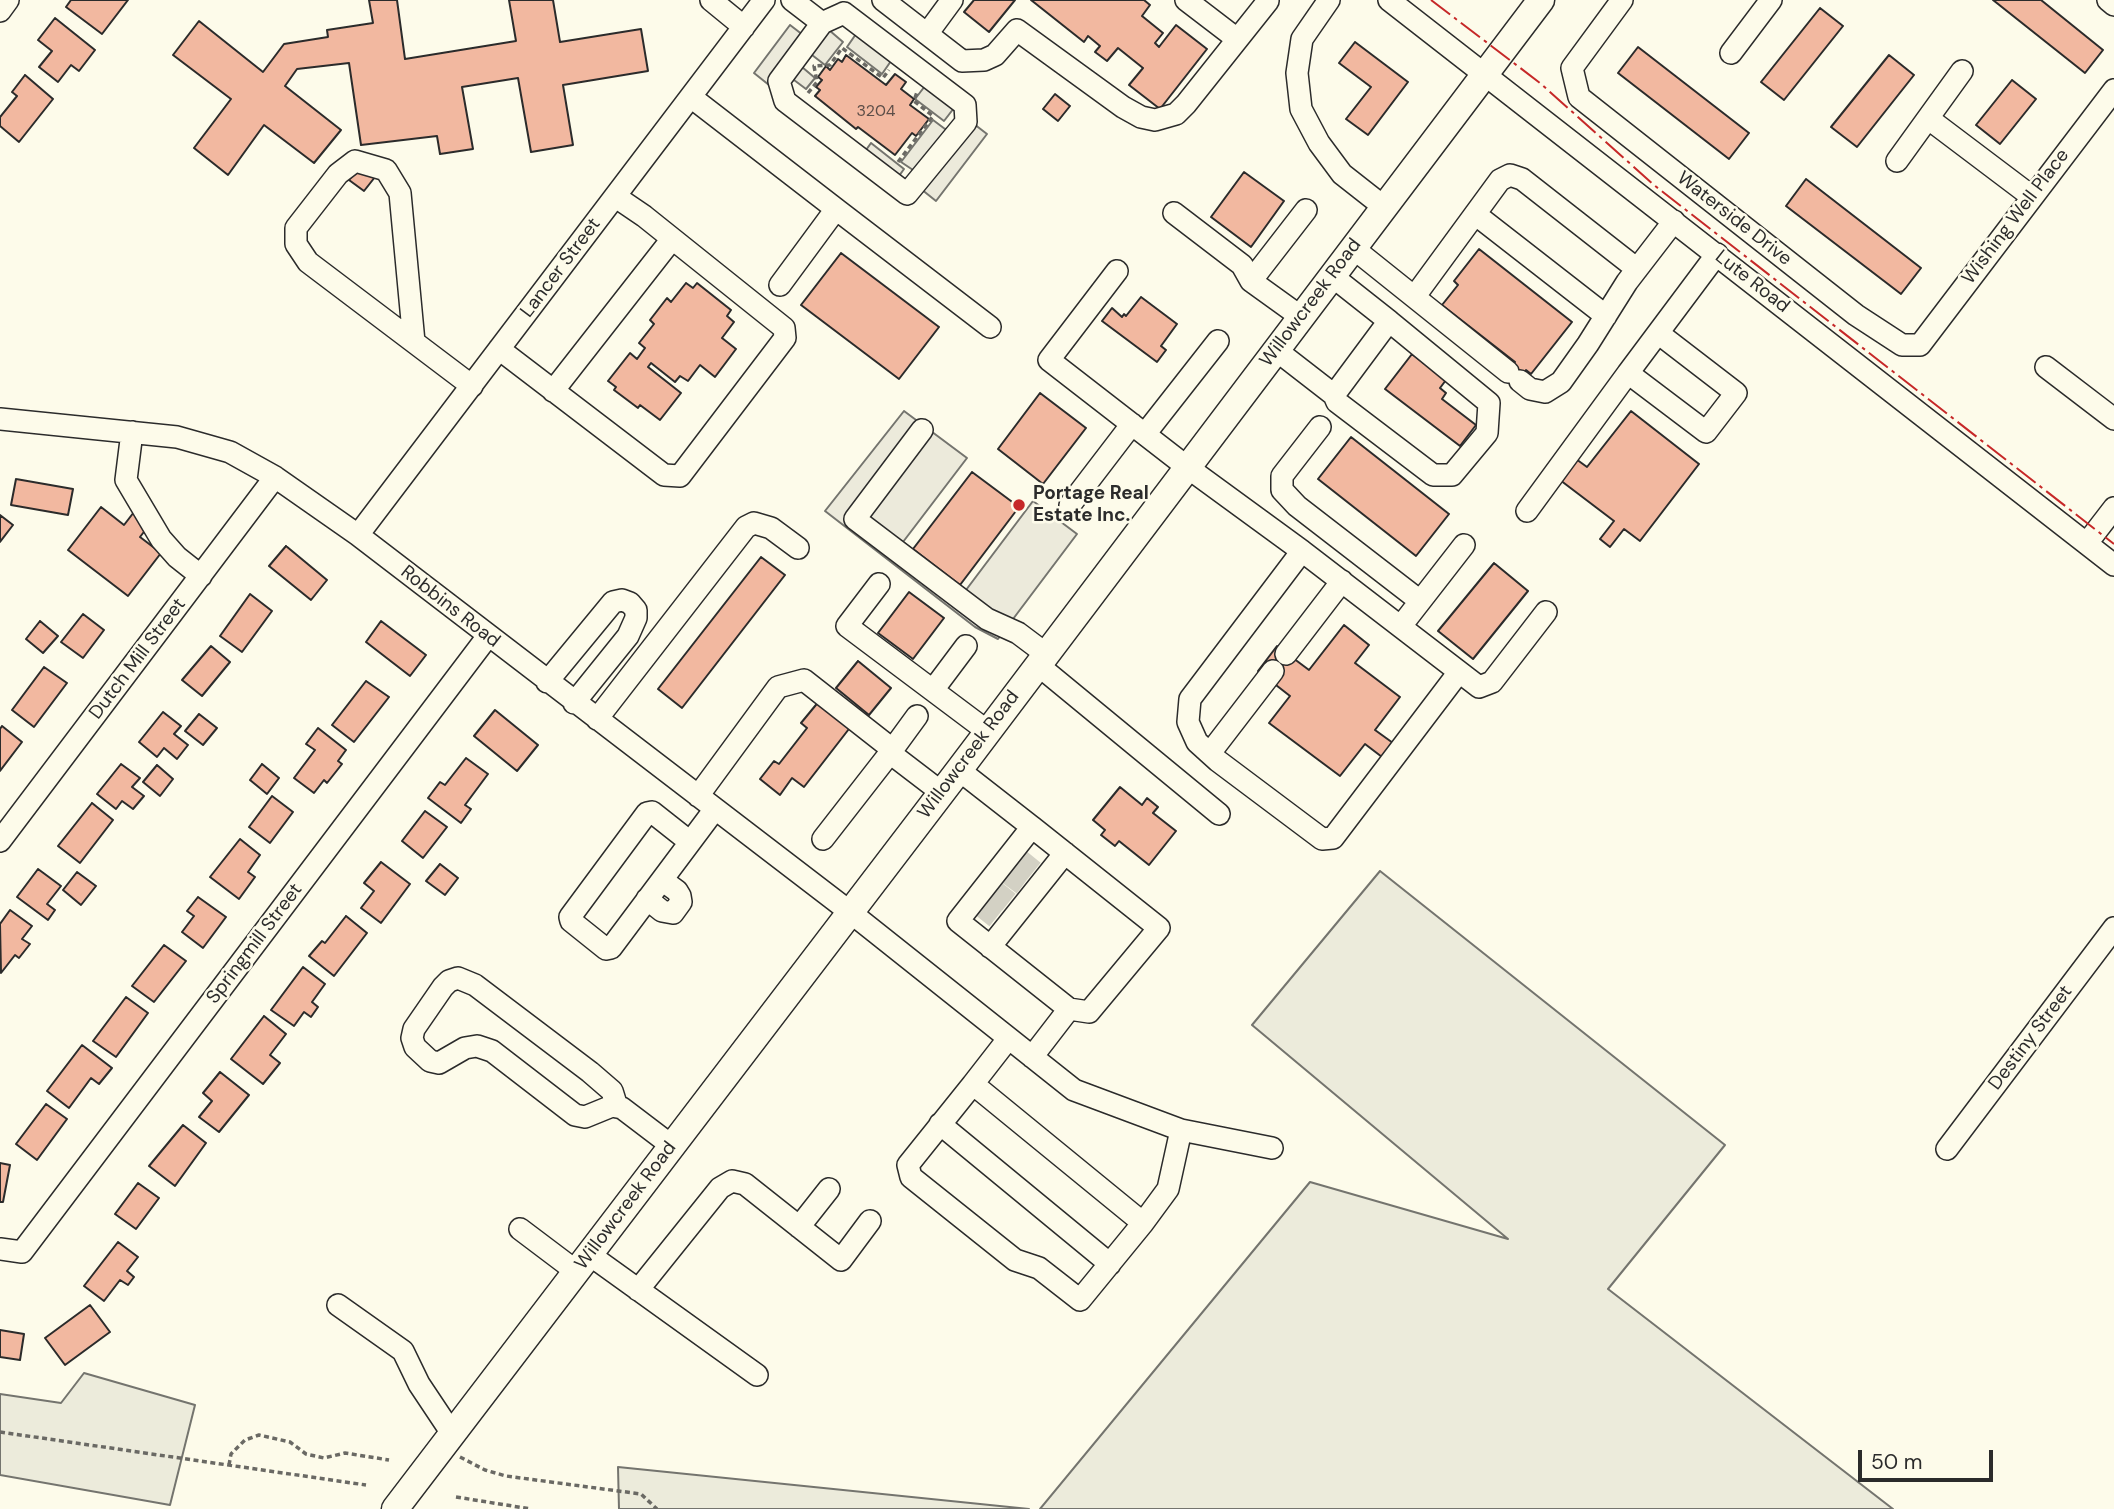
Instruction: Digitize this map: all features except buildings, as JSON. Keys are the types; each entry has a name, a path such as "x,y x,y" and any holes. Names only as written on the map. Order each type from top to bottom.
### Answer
{"main road":[{"name":"Willowcreek Road","path":"395,1509 959,770 1541,0"}],"street":[{"path":"0,11 8,0"},
{"path":"711,0 744,27"},
{"name":"Lancer Street","path":"358,536 764,0"},
{"path":"792,0 822,23"},
{"path":"883,0 962,61 974,62 995,55 1017,30 1123,107 1140,117 1156,120 1176,114 1266,0"},
{"path":"927,34 952,0"},
{"path":"1186,0 1237,40"},
{"path":"1329,0 1302,39 1297,73 1301,109 1319,143 1342,174 1384,207"},
{"name":"Lute Road","path":"1389,0 2114,565"},
{"name":"Waterside Drive","path":"1622,0 1572,68 1579,97 1856,315 1902,345 1920,345"},
{"path":"1731,52 1772,0"},
{"path":"2108,0 2114,5"},
{"path":"844,13 965,105 966,121 907,194 785,101 779,81 822,23 844,13"},
{"path":"1897,160 1962,71"},
{"name":"Wishing Well Place","path":"1920,345 2114,90"},
{"path":"691,97 990,327"},
{"path":"1929,119 2031,196"},
{"path":"414,342 400,193 386,170 355,161 338,174 296,228 296,244 308,262 472,386"},
{"path":"1415,296 1500,180 1510,176 1522,179 1637,269"},
{"path":"499,349 664,475 680,476 785,338 783,328 616,197"},
{"path":"780,285 836,209"},
{"path":"1251,281 1306,210"},
{"path":"1174,212 1242,265 1251,281 1301,317"},
{"path":"1475,214 1606,316"},
{"path":"1353,247 1514,377 1530,389 1545,392 1561,382 1637,269 1674,221"},
{"path":"553,391 672,239"},
{"path":"1527,511 1717,254"},
{"path":"1117,271 1049,360 1479,687 1492,682 1546,612"},
{"path":"1276,350 1335,396 1336,402 1433,475 1452,475 1488,433 1489,403 1332,276"},
{"path":"1335,396 1388,321"},
{"path":"1628,373 1706,432 1736,394 1658,333"},
{"path":"1070,505 1218,341"},
{"path":"2046,366 2114,419"},
{"name":"Robbins Road","path":"0,419 177,437 230,452 275,477 358,536 850,912 1074,1090 1181,1130 1272,1148"},
{"path":"1320,427 1282,476 1282,490 1297,506 1420,601"},
{"path":"922,430 855,519 987,620 1018,633 1042,659 1219,814"},
{"path":"132,432 126,480 161,539 177,557 201,576"},
{"name":"Dutch Mill Street","path":"0,841 275,477"},
{"path":"2087,543 2114,508"},
{"path":"597,719 746,527 754,523 771,528 798,548"},
{"path":"1327,529 1190,699 1188,722 1197,741 1210,754 1322,839 1334,838 1459,672"},
{"path":"1401,626 1464,545"},
{"path":"1210,754 1342,581"},
{"path":"879,584 847,626 987,731"},
{"path":"547,682 613,602 622,600 630,603 636,610 636,618 628,636 574,702"},
{"name":"Springmill Street","path":"0,1249 22,1252 488,636"},
{"path":"933,690 966,646"},
{"path":"690,842 652,812 647,813 570,917 571,921 608,949 690,842 706,803 778,687 804,680 941,792"},
{"path":"823,839 917,716"},
{"path":"959,770 1065,853 1159,928 1089,1012 1069,1009 958,921 996,905 1021,872 1065,853"},
{"path":"990,947 996,905 1021,872 1032,827"},
{"name":"Destiny Street","path":"1947,1149 2114,928"},
{"path":"617,1107 612,1091 590,1072 475,985 458,978 449,981 414,1029 412,1038 415,1047 430,1061 439,1063 465,1048 477,1046 492,1051 575,1115 585,1117 612,1106 617,1107 622,1108 671,1146"},
{"path":"1032,1058 1069,1009"},
{"path":"1008,1039 908,1165 911,1177 1015,1260 1039,1268 1080,1300 1168,1189 1181,1130"},
{"path":"973,1084 1143,1223"},
{"path":"940,1124 1110,1264"},
{"path":"638,1290 720,1188 732,1181 745,1184 841,1260 870,1221"},
{"path":"799,1227 829,1189"},
{"path":"520,1229 638,1290 757,1376"},
{"path":"338,1305 403,1351 448,1441"}],"path":[{"path":"814,66 830,65 842,48 883,78 891,67 897,71"},
{"path":"814,66 821,72"},
{"path":"808,93 817,82 814,66"},
{"path":"898,162 933,116 914,101 919,88"},
{"path":"0,1432 366,1485"},
{"path":"229,1465 232,1454 245,1440 259,1435 290,1442 306,1454 324,1458 345,1453 389,1460"},
{"path":"448,1441 485,1470 506,1476 640,1494 657,1509"},
{"path":"456,1497 531,1509"}],"shaded area":[{"path":"790,25 803,35 829,30 843,42 825,65 812,55 802,67 815,78 806,89 794,80 769,85 754,73"},
{"path":"856,34 891,61 882,74 847,47"},
{"path":"925,86 954,108 944,121 915,99"},
{"path":"933,120 945,129 974,124 987,134 936,201 921,189 913,170 901,162"},
{"path":"871,143 904,169 899,176 866,150"},
{"path":"904,411 967,458 903,542 966,590 1033,501 1077,534 998,639 975,627 825,511"},
{"path":"1380,871 1725,1145 1608,1289 1893,1509 1040,1509 1310,1182 1508,1239 1252,1025"},
{"path":"84,1373 195,1405 170,1505 0,1475 0,1394 61,1403"},
{"path":"618,1467 1029,1509 619,1509"}],"tunnel":[{"path":"1018,858 1034,871"},
{"path":"1007,873 1023,885"},
{"path":"994,890 1009,902"},
{"path":"981,906 996,918"}],"power":[{"path":"1431,0 1540,83 1654,185 2114,544"}],"place":[{"name":"Portage Real Estate Inc.","path":"1019,505"}]}
